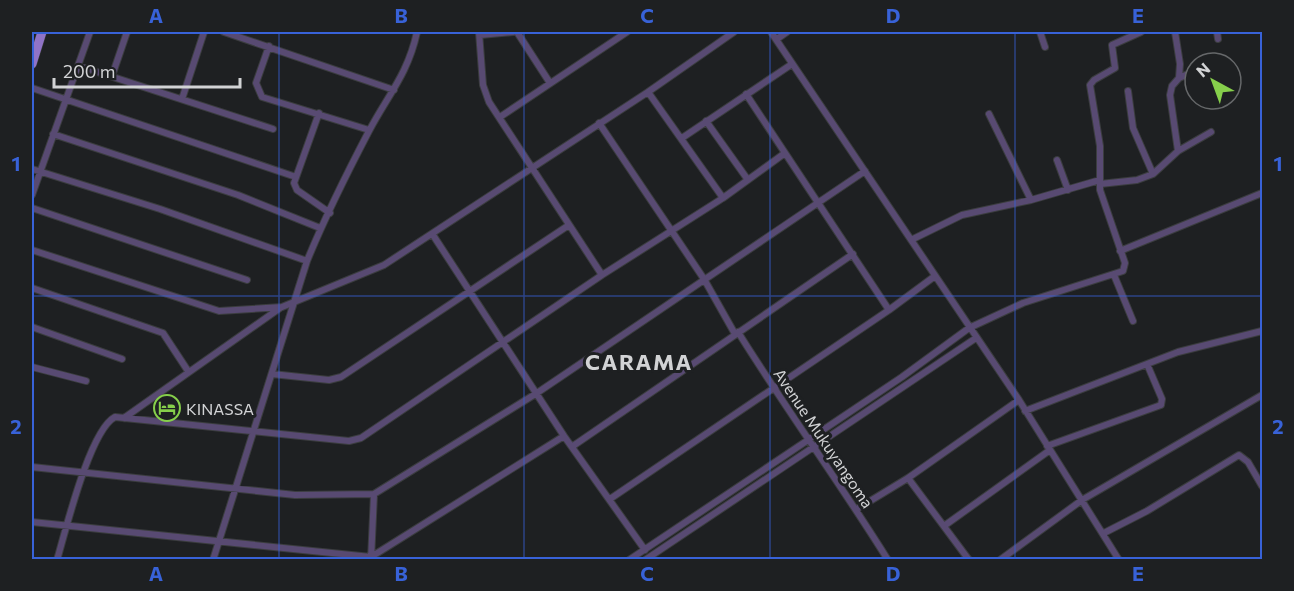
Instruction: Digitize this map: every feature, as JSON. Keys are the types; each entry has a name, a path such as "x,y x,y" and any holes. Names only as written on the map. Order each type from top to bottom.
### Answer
{"main road":[{"path":"32,64 42,32"}],"street":[{"path":"32,195 90,32"},
{"path":"112,76 127,32"},
{"path":"182,99 204,32"},
{"path":"224,32 394,90"},
{"path":"213,560 307,261 320,228 330,213 369,130 407,69 417,32"},
{"path":"513,32 480,33 483,85 531,168 602,275"},
{"path":"517,32 550,83"},
{"path":"500,117 627,32"},
{"path":"124,418 282,307 384,265 433,235 734,32"},
{"path":"771,32 1018,400 1104,533 1118,557 1109,560"},
{"path":"777,39 787,32"},
{"path":"1040,32 1045,47"},
{"path":"629,560 969,328 1023,303 1114,275 1125,268 1100,182 1100,146 1090,85 1094,80 1115,68 1112,45 1141,32"},
{"path":"1175,32 1180,64 1179,78"},
{"path":"1217,32 1218,39"},
{"path":"269,46 256,83 257,91 262,97 369,130"},
{"path":"682,138 792,64"},
{"path":"79,66 273,129"},
{"path":"1178,151 1172,125 1170,90 1183,76"},
{"path":"32,88 296,177"},
{"path":"1128,91 1133,128 1153,174"},
{"path":"648,92 723,198"},
{"path":"746,94 890,310"},
{"path":"319,113 294,183 297,190 330,213"},
{"path":"989,114 1031,200"},
{"path":"706,121 748,180"},
{"name":"Avenue Mukuyangoma","path":"598,123 704,279 774,389 857,509 887,559"},
{"path":"911,240 940,223 963,215 1100,182 1137,180 1153,174 1178,151 1211,132"},
{"path":"53,134 238,195 320,228"},
{"path":"57,560 83,473 102,427 115,417 349,441 361,438 505,344 602,275 671,233 785,153"},
{"path":"1057,160 1068,190"},
{"path":"32,169 160,209 307,261"},
{"path":"32,467 295,495 374,494 537,393 817,200 865,171"},
{"path":"1120,251 1263,193"},
{"path":"32,208 246,280"},
{"path":"272,374 329,380 341,376 569,225"},
{"path":"433,235 564,436 649,558 976,338"},
{"path":"32,250 219,311 282,307"},
{"path":"573,446 853,254"},
{"path":"1114,275 1133,321"},
{"path":"610,499 890,310 935,276"},
{"path":"32,288 163,333 188,371"},
{"path":"32,327 122,359"},
{"path":"1025,411 1179,352 1263,331"},
{"path":"944,526 1048,448 1161,405 1162,399 1147,364"},
{"path":"32,367 86,381"},
{"path":"1000,560 1082,500 1263,395"},
{"path":"857,509 908,478 1018,400"},
{"path":"32,522 371,558 564,436"},
{"path":"1104,533 1147,511 1239,455 1248,462 1263,486"},
{"path":"908,478 969,560"},
{"path":"371,558 374,494"}],"place":[{"name":"KINASSA","path":"167,408"}],"district":[{"name":"CARAMA","path":"639,361"}]}
